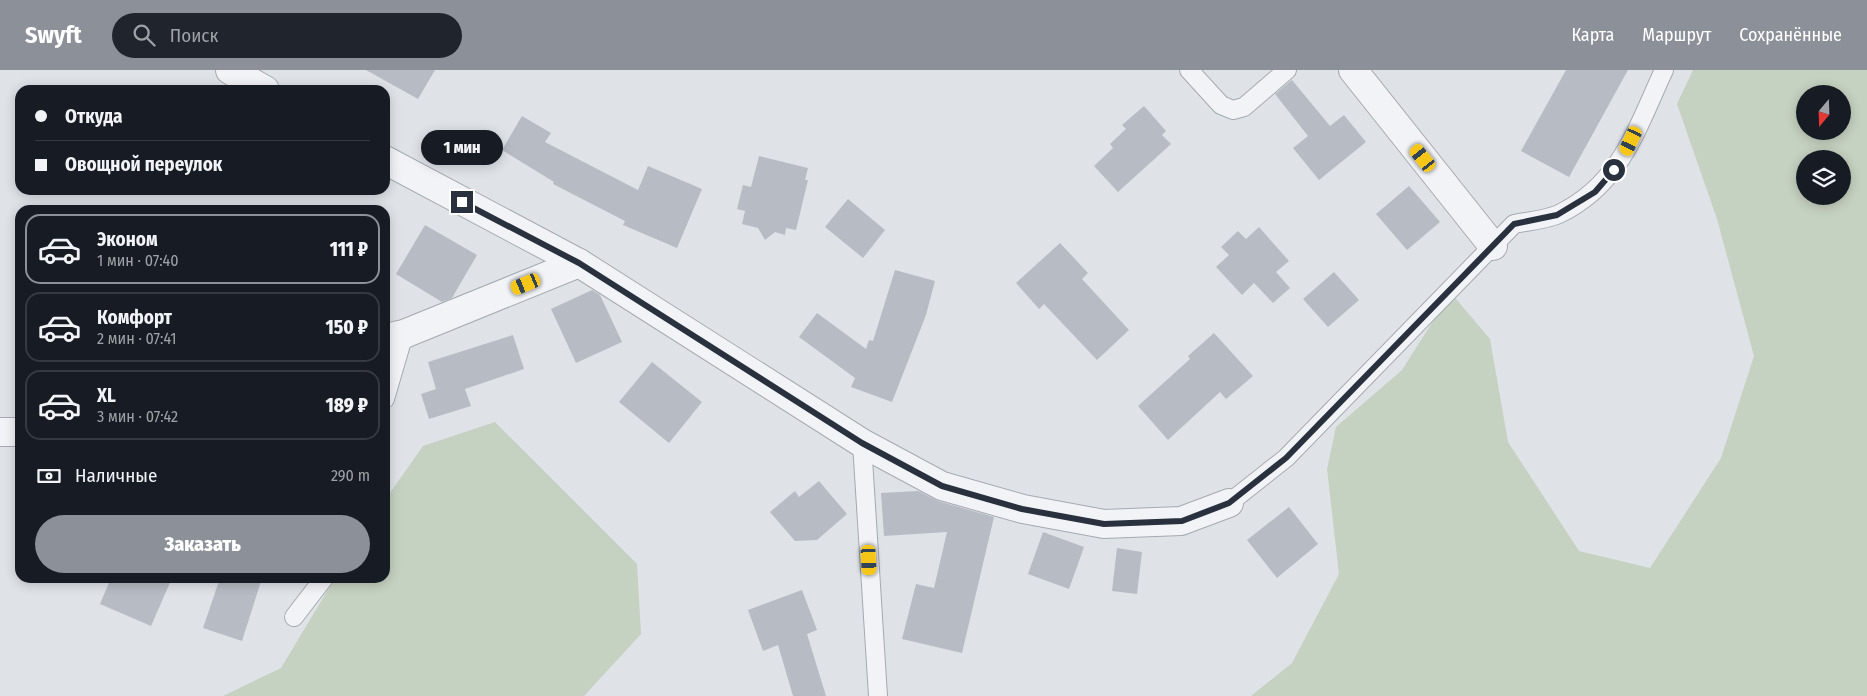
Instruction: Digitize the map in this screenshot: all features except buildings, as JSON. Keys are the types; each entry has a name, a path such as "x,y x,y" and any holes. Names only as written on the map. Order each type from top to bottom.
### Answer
{"street":[{"path":"230,70 256,85"},
{"path":"1353,70 1493,246"},
{"path":"390,163 579,263 862,443 942,486 1022,509 1104,524 1182,521 1229,503"},
{"path":"394,336 579,263"},
{"path":"0,432 15,432"}],"lane":[{"path":"1190,70 1221,105 1233,110 1244,107 1288,70"},
{"path":"1229,503 1286,458 1514,224 1557,215 1595,192 1623,158 1664,70"},
{"path":"390,364 394,336"},
{"path":"862,443 878,696"},
{"path":"294,617 320,583"}],"green space":[{"path":"1693,70 1867,70 1867,696 1251,696 1292,663 1339,574 1327,469 1336,427 1402,370 1451,293 1490,339 1508,442 1579,551 1650,568 1721,458 1754,356 1717,219 1677,104"},
{"path":"495,422 637,564 641,634 584,696 223,696 281,668 332,583 390,583 390,493 423,446"}],"route":[{"path":"462,202 579,263 862,443 942,486 1022,509 1104,524 1182,521 1229,503 1286,458 1514,224 1557,215 1595,192 1614,170"}]}
